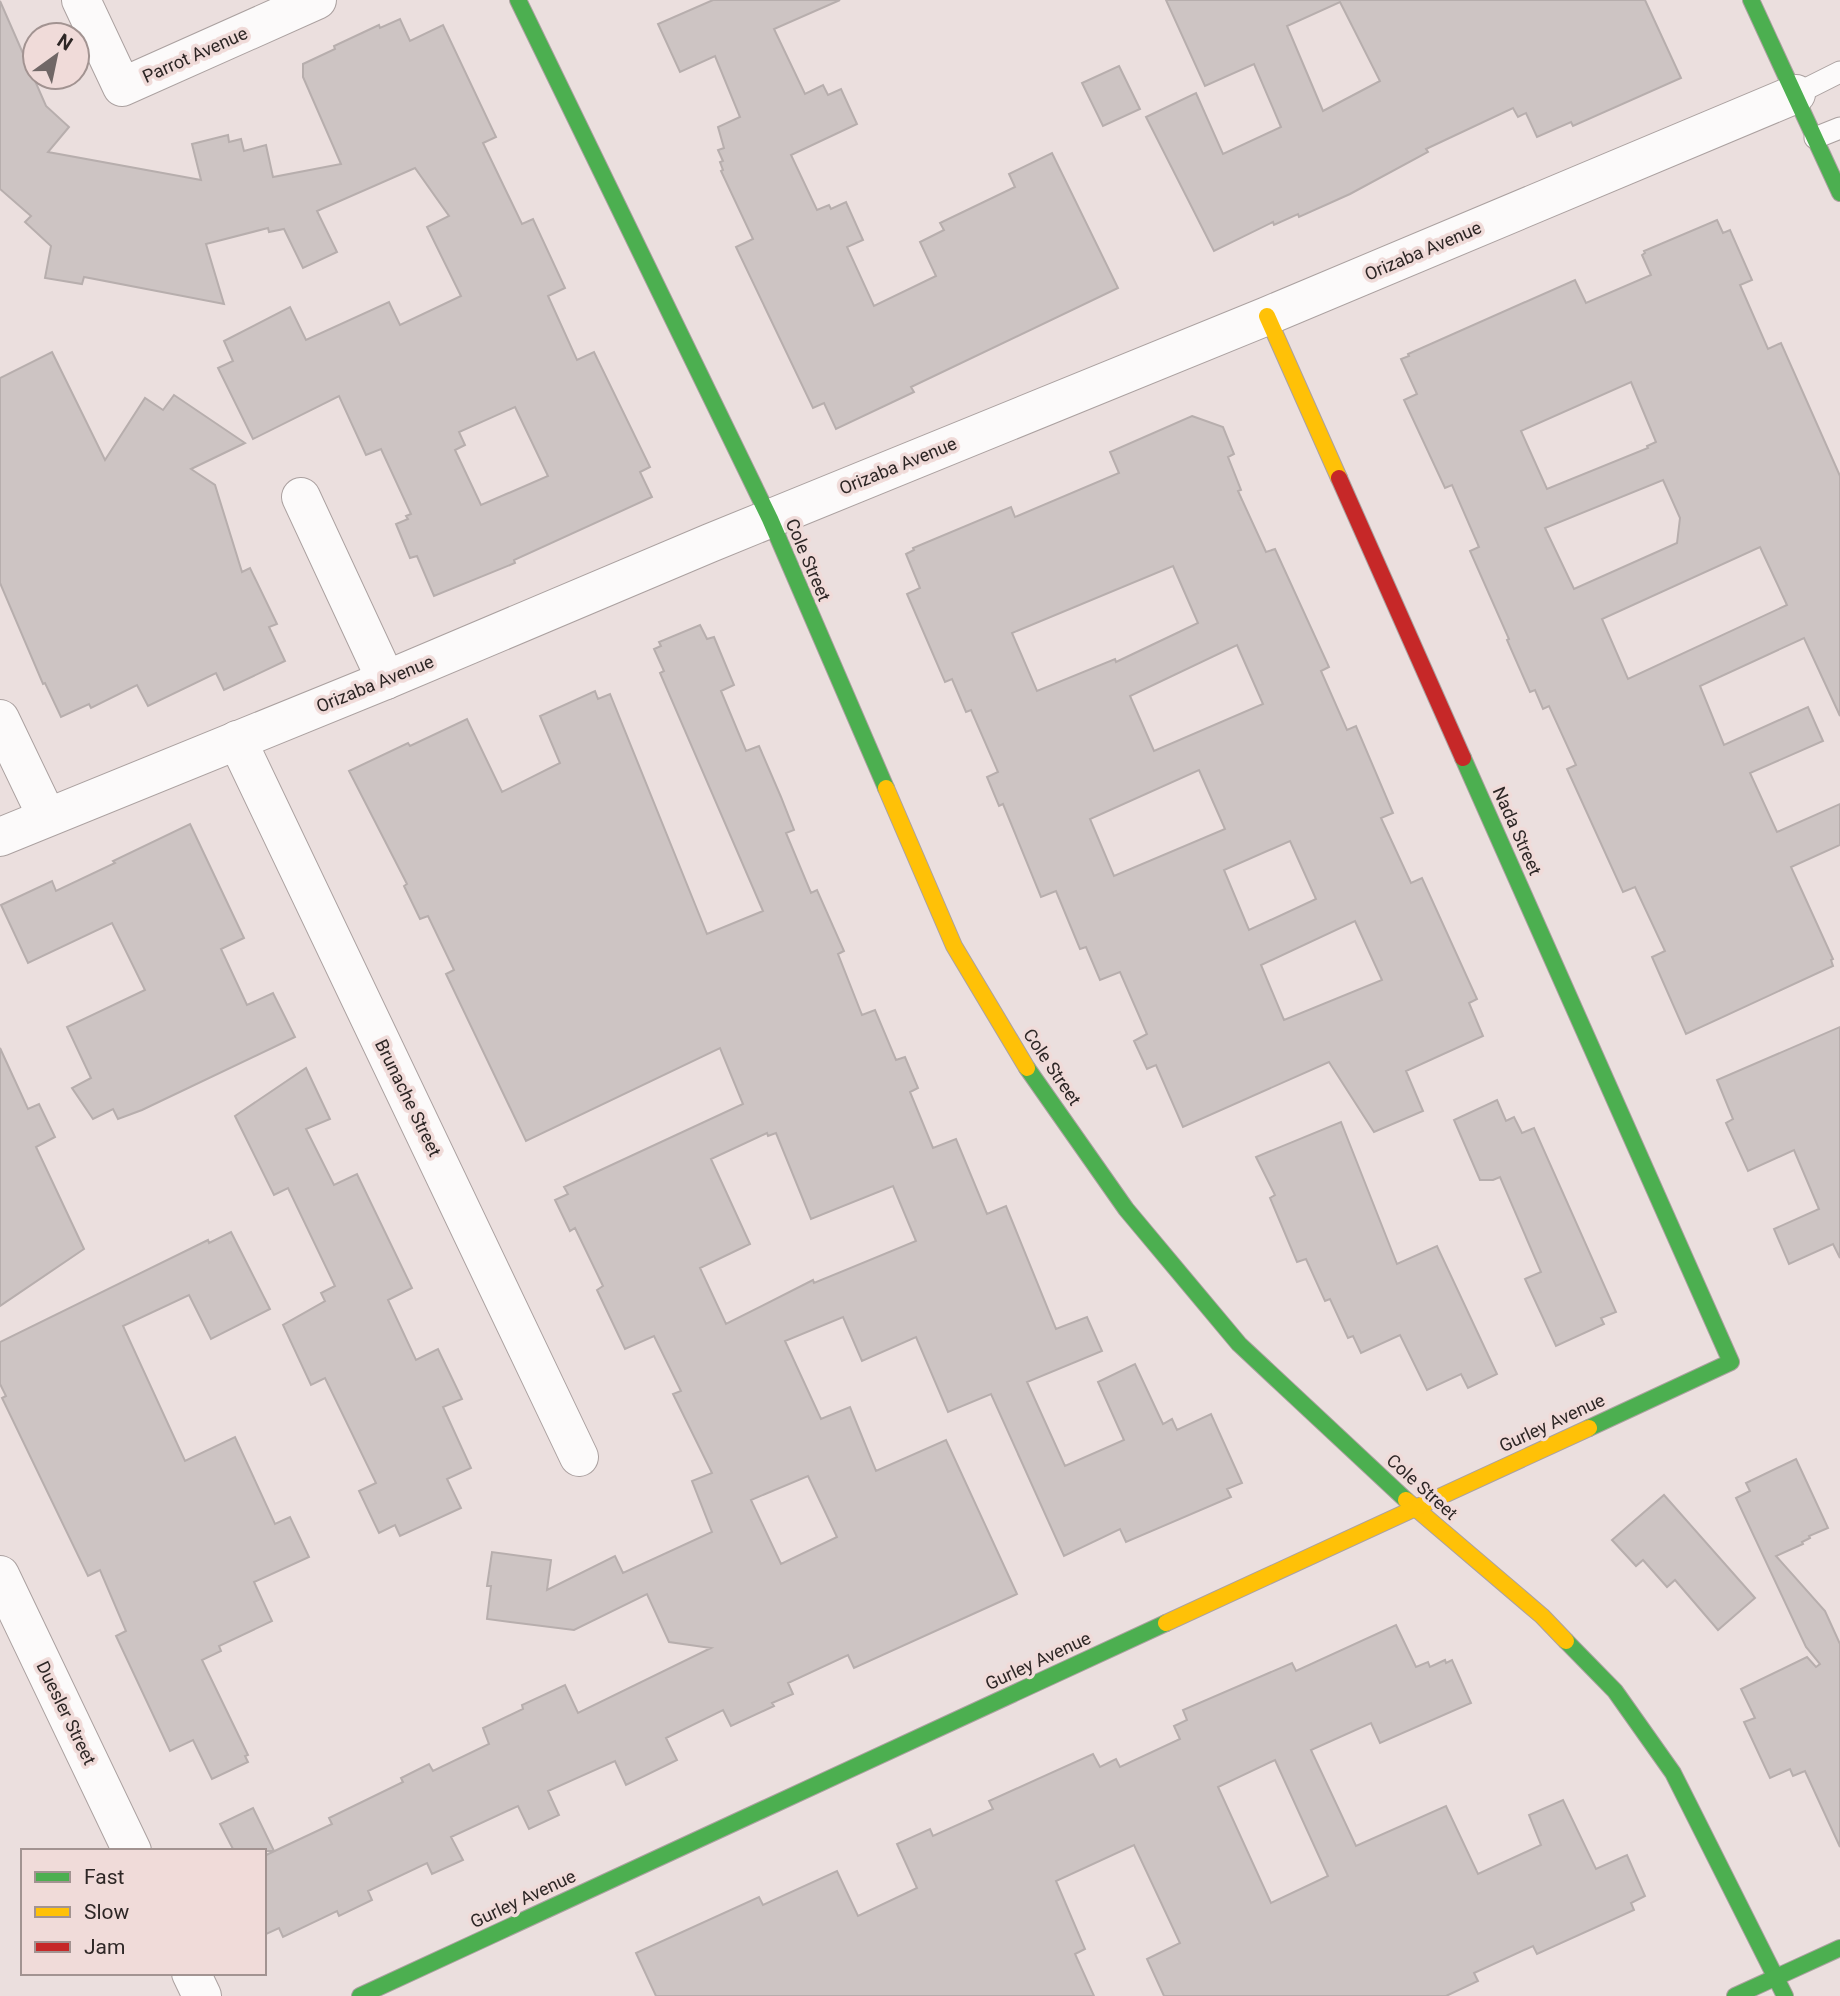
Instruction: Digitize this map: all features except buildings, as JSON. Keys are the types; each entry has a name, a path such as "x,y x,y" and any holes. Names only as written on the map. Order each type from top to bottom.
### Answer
{"street":[{"name":"Parrot Avenue","path":"81,0 122,87 317,0"},
{"name":"Cole Street","path":"517,0 770,519 954,946 1028,1070 1126,1209 1239,1344 1413,1508 1542,1616 1615,1691 1673,1773 1785,1996"},
{"path":"1751,0 1840,193"},
{"name":"Orizaba Avenue","path":"0,837 1267,316 1796,94"},
{"name":"Nada Street","path":"1267,316 1731,1362"},
{"path":"301,497 386,680"},
{"path":"0,719 47,817"},
{"name":"Brunache Street","path":"237,740 579,1457"},
{"name":"Gurley Avenue","path":"360,1996 1731,1362"},
{"name":"Duesler Street","path":"0,1575 131,1849"},
{"path":"1735,1996 1840,1948"},
{"path":"192,1975 202,1996"}],"lane":[{"path":"1796,94 1840,72"},
{"path":"1815,138 1840,128"}],"traffic: fast":[{"path":"518,0 770,519 886,788"},
{"path":"1751,0 1840,193"},
{"path":"1463,758 1731,1362 1589,1428"},
{"path":"1027,1068 1126,1209 1239,1344 1406,1500"},
{"path":"360,1996 1166,1623"},
{"path":"1566,1641 1615,1691 1673,1773 1785,1996"},
{"path":"1735,1996 1840,1948"}],"traffic: slow":[{"path":"1267,316 1339,478"},
{"path":"886,788 954,946 1027,1068"},
{"path":"1166,1623 1589,1428"},
{"path":"1406,1500 1542,1616 1566,1641"}],"traffic: jam":[{"path":"1339,478 1463,758"}]}
